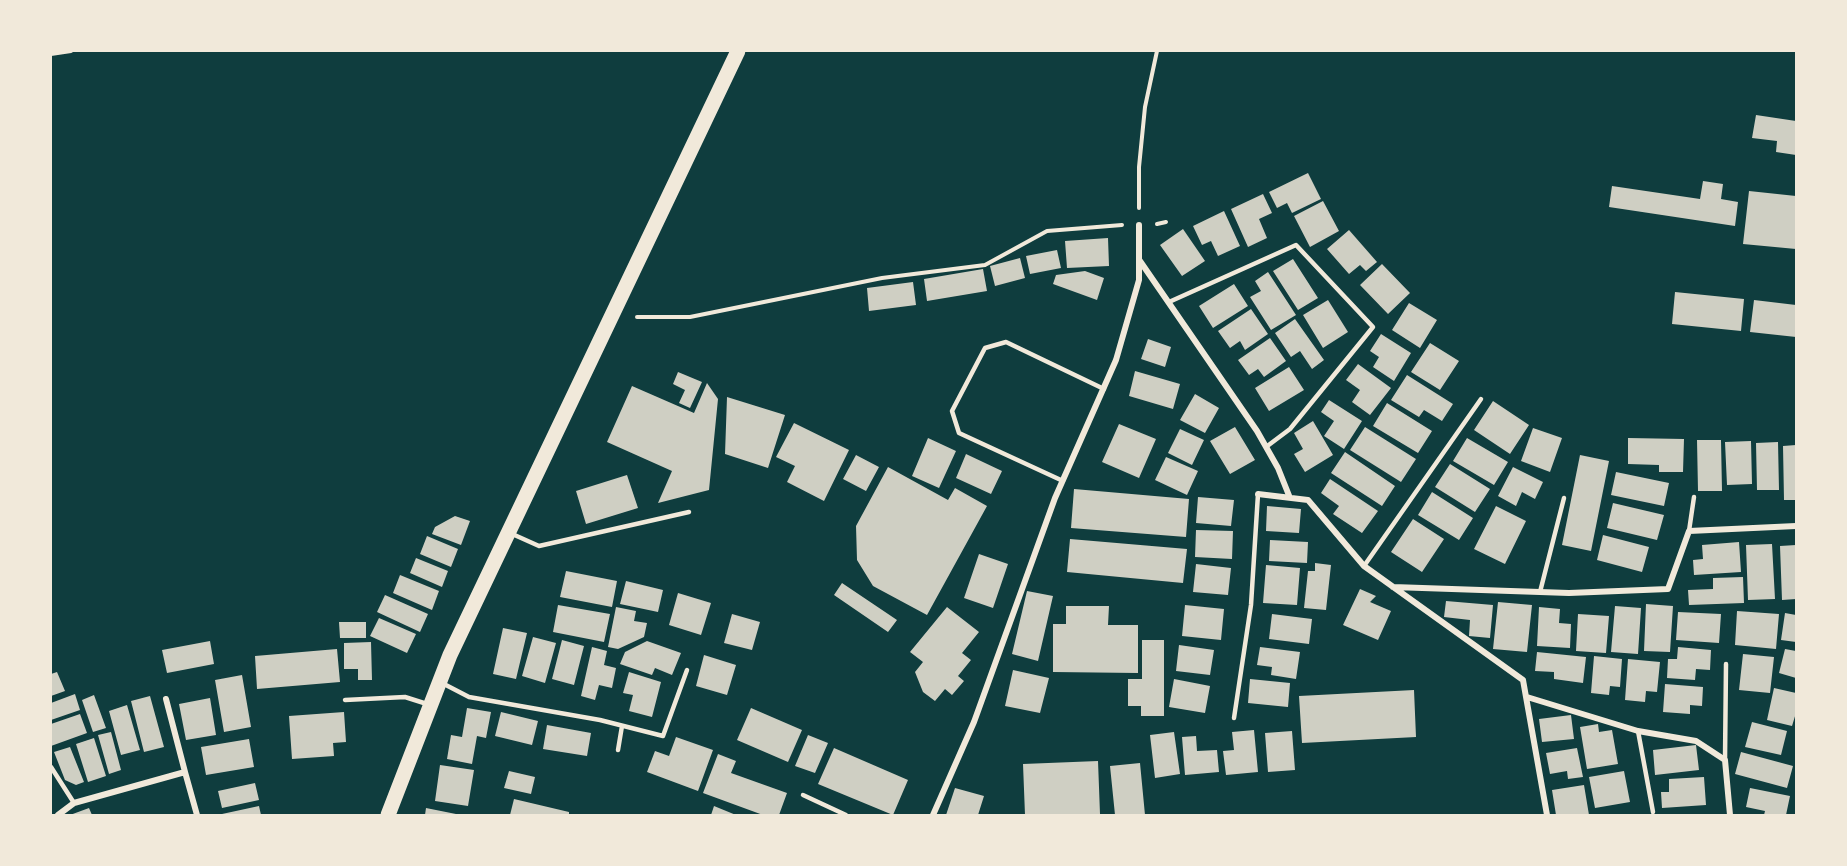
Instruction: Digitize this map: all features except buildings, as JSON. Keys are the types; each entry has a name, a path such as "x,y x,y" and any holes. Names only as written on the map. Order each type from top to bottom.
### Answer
{"main road":[{"path":"388,815 439,681 507,532 738,51"}],"street":[{"path":"933,815 975,722 1063,481 1116,360 1139,280 1139,225"},
{"path":"1140,260 1266,447 1278,468 1290,498"},
{"path":"1258,494 1308,500 1364,566 1523,680 1548,815"},
{"path":"1392,587 1569,593 1668,589 1689,531 1796,526"},
{"path":"1527,697 1638,730 1696,741 1725,760 1730,815"},
{"path":"166,699 197,815"},
{"path":"58,815 74,803 185,772"}],"lane":[{"path":"1169,302 1296,245 1373,327 1290,429 1266,447"},
{"path":"1063,481 959,434 952,411 985,348 1006,342 1104,388"},
{"path":"1364,566 1482,399"},
{"path":"1234,718 1251,605 1258,494"},
{"path":"1689,531 1694,497"},
{"path":"1540,591 1564,498"},
{"path":"507,532 540,546 689,512"},
{"path":"1725,760 1726,664"},
{"path":"439,681 469,697 663,736 687,670"},
{"path":"345,700 405,697 430,705"},
{"path":"618,750 622,726"},
{"path":"1638,730 1653,812"},
{"path":"51,767 74,803"},
{"path":"803,795 846,815"}],"path":[{"path":"51,54 71,51"},
{"path":"1139,225 1139,167 1144,117 1157,51"},
{"path":"612,312 644,317 690,317 882,278 985,265 1047,231 1101,225 1166,222"}]}
